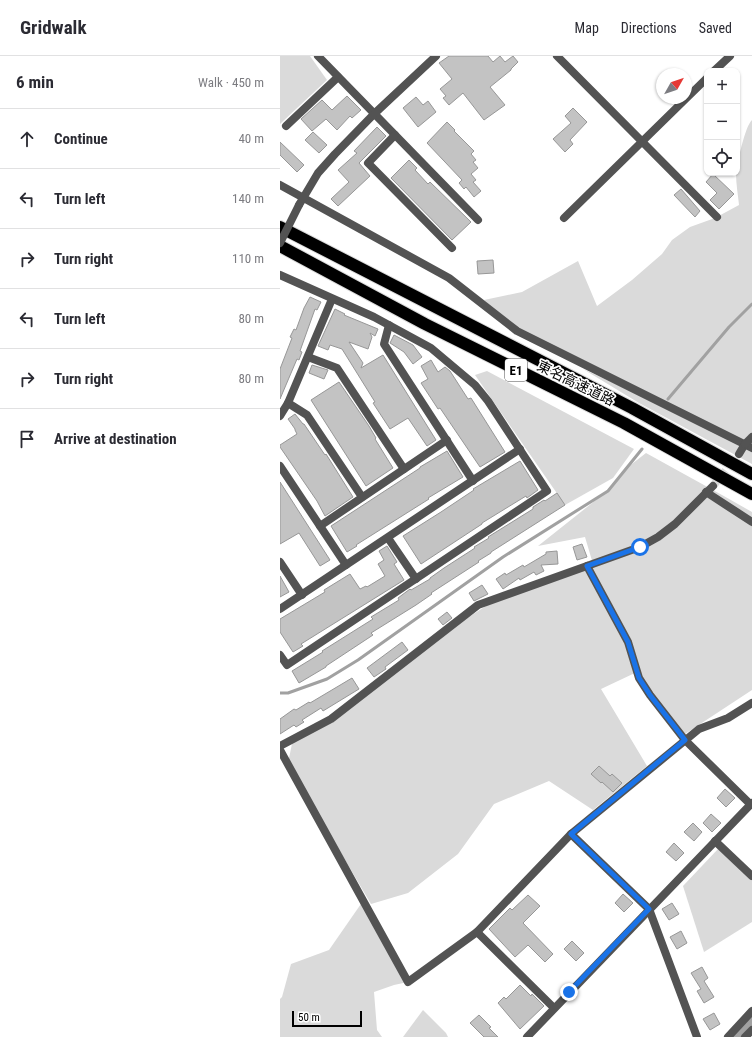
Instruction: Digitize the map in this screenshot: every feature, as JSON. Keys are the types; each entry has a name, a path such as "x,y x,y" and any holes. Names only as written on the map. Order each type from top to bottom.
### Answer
{"highway":[{"name":"東名高速道路","path":"280,227 632,408 752,474"},
{"name":"東名高速道路","path":"280,245 425,324 624,423 752,494"},
{"path":"280,253 425,324"}],"street":[{"path":"318,56 478,220"},
{"path":"280,245 301,202 318,173 374,114 436,56"},
{"path":"557,56 717,217"},
{"path":"717,68 730,56"},
{"path":"286,126 338,77"},
{"path":"564,218 704,81"},
{"path":"395,135 368,162 452,248"},
{"path":"280,185 301,202 449,278 517,330 749,446"},
{"path":"280,275 374,317 431,348 475,385 488,401 548,491 287,665 280,655"},
{"path":"280,416 288,403 332,299"},
{"path":"389,325 384,344 473,480"},
{"path":"308,357 337,368 404,469"},
{"path":"288,403 307,415 362,498"},
{"path":"739,454 749,446 752,436"},
{"path":"320,526 447,440"},
{"path":"280,609 520,449"},
{"path":"280,466 346,565"},
{"path":"280,746 331,719 478,605 640,547 658,537 675,524 713,486"},
{"path":"706,492 752,522"},
{"path":"388,538 416,579"},
{"path":"280,562 302,595"},
{"path":"527,1037 535,1033 554,1008 751,803 685,740 650,695 639,678 628,642 587,566"},
{"path":"280,750 408,982 477,932 571,834 685,740 699,729 728,718 752,703"},
{"path":"571,834 649,909 697,1037"},
{"path":"715,841 752,876"},
{"path":"477,932 554,1008"},
{"path":"728,1037 752,1011"},
{"path":"745,1037 752,1030"}],"shaded area":[{"path":"280,56 310,56 327,80 280,124"},
{"path":"752,120 752,436 745,444 752,448 752,464 639,403 583,369 720,432 515,329 484,300 522,292 578,261 597,306 632,280 662,254 672,240 690,227 715,218 739,205 736,176 740,176 740,154 749,124"},
{"path":"487,371 634,449 613,478 565,505 475,375"},
{"path":"646,453 752,512 752,690 682,736 637,672 601,689 647,766 593,810 549,781 494,804 458,854 408,893 371,904 288,763 293,739 352,702 436,638 500,597 593,564 585,537 538,546 611,488 628,467"},
{"path":"718,849 752,881 752,922 704,952 683,886"},
{"path":"363,901 408,982 374,992 377,1030 382,1037 280,1037 280,999 282,997 291,964 329,950"},
{"path":"423,1010 446,1033 448,1037 403,1037"}],"building":[{"path":"449,56 488,56 493,62 500,56 505,62 513,56 518,62 511,70 490,87 505,105 484,120 463,93 449,105 443,98 446,96 440,89 452,79 439,63"},
{"path":"347,96 361,110 352,118 350,116 337,130 326,119 312,131 301,119 322,100 332,110"},
{"path":"416,97 423,105 428,101 436,112 418,127 403,108"},
{"path":"573,108 587,122 570,140 573,144 565,152 553,139 571,123 565,116"},
{"path":"447,122 474,151 471,154 476,160 473,162 478,168 471,174 476,180 473,182 481,191 474,197 466,187 464,189 459,183 462,180 427,143"},
{"path":"377,127 386,136 359,163 370,176 338,206 331,199 349,182 338,170 357,153 354,151"},
{"path":"313,132 327,145 319,153 305,140"},
{"path":"280,142 304,165 297,172 280,155"},
{"path":"409,160 417,168 415,170 428,184 430,182 471,222 452,240 391,178"},
{"path":"711,176 715,176 734,194 719,209 710,200 717,193 706,182"},
{"path":"681,189 700,211 695,217 674,195"},
{"path":"493,260 494,273 478,274 477,261"},
{"path":"310,297 321,302 317,310 315,309 300,351 302,352 299,360 297,359 280,399 280,369 292,338 290,337 294,329 296,330 304,308"},
{"path":"335,309 345,314 344,315 378,329 375,336 370,333 372,337 368,349 349,342 363,363 361,368 383,355 436,440 427,446 408,418 390,429 373,403 375,402 342,349 330,345 328,350 318,346"},
{"path":"394,335 413,345 422,357 413,364 404,352 390,343"},
{"path":"431,360 438,372 445,367 450,371 468,399 471,398 505,452 480,467 421,383 428,379 421,366"},
{"path":"312,365 328,370 324,379 309,373"},
{"path":"339,382 369,426 376,438 375,439 393,468 366,486 311,400"},
{"path":"295,414 304,424 325,455 326,454 353,497 325,516 317,501 280,447 280,445 297,434 288,419"},
{"path":"447,451 463,477 428,498 429,499 347,552 331,526 420,467"},
{"path":"520,461 538,490 527,498 526,496 482,523 421,564 403,536 474,490 473,489"},
{"path":"280,482 330,560 320,566 299,533 280,544"},
{"path":"557,493 565,505 491,552 478,561 479,562 431,593 432,594 416,605 371,633 373,635 326,667 299,683 292,671 373,619 371,617 399,600 398,598 410,589 411,590 430,579 489,538 488,537"},
{"path":"582,544 587,557 577,560 573,547"},
{"path":"387,546 397,562 394,564 404,580 301,644 303,646 293,652 280,632 280,619 325,592 324,590 350,574 360,589 366,586 367,587 385,576 378,564 384,560 379,551"},
{"path":"557,551 558,564 541,565 544,571 536,575 534,572 520,580 519,578 503,589 496,579 523,565 524,567 546,554 546,552"},
{"path":"280,576 289,592 280,597"},
{"path":"482,585 488,594 474,601 469,593"},
{"path":"447,612 452,618 443,625 438,619"},
{"path":"402,642 408,650 374,677 367,668"},
{"path":"352,678 359,689 323,711 321,708 302,720 304,722 296,727 294,725 280,734 280,719 294,709 296,710 309,702 310,703"},
{"path":"599,766 610,776 612,774 622,783 613,792 591,774"},
{"path":"725,789 735,798 726,807 717,798"},
{"path":"711,814 721,823 712,832 703,823"},
{"path":"693,823 702,832 694,841 684,832"},
{"path":"674,843 684,853 676,861 666,852"},
{"path":"623,894 633,903 624,912 615,903"},
{"path":"528,895 540,906 523,923 553,954 545,962 528,945 515,957 489,929 510,908 512,910"},
{"path":"672,903 679,914 669,920 662,909"},
{"path":"681,931 687,943 677,949 670,937"},
{"path":"572,941 584,953 576,961 564,949"},
{"path":"702,967 708,978 704,981 714,997 704,1003 697,991 701,989 691,973"},
{"path":"520,985 544,1006 520,1029 498,1003 504,997 506,999"},
{"path":"714,1013 720,1024 710,1030 703,1019"},
{"path":"479,1015 491,1027 489,1028 498,1037 484,1037 470,1023"}],"waterway":[{"path":"668,399 729,327 752,304"},
{"path":"280,693 288,693 327,679 358,660 503,557 608,491 642,449"},
{"path":"736,1037 752,1020"}],"tunnel":[{"path":"713,486 734,460"}],"route":[{"path":"569,992 649,909 571,834 685,740 650,695 639,678 628,642 587,566 640,547"}]}
